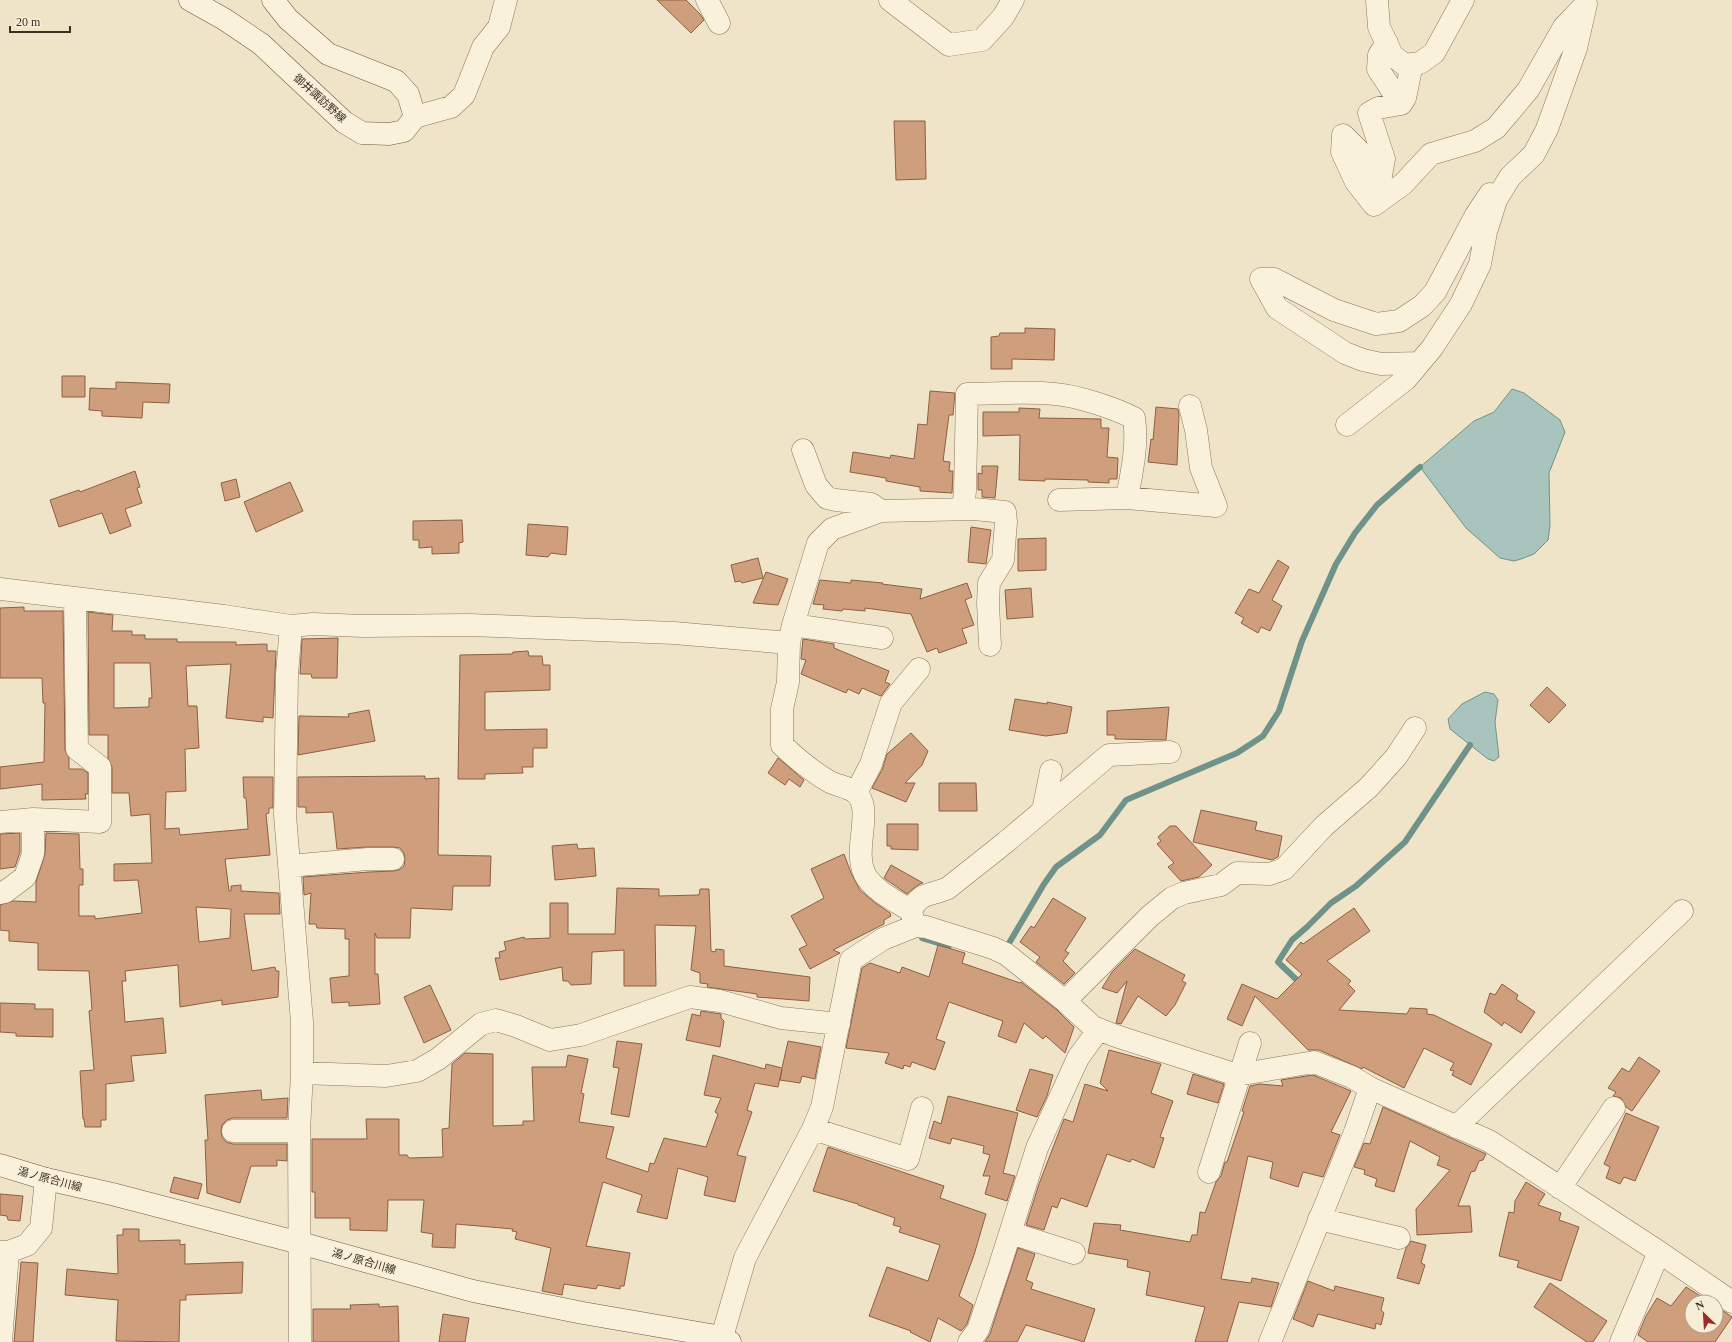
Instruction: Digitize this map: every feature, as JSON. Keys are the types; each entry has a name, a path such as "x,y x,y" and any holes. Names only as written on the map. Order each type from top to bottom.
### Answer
{"street":[{"name":"御井諏訪野線","path":"190,0 224,18 261,44 344,122 362,133 389,134 404,131 415,117"},
{"path":"273,0 288,19 328,54 396,81 408,94 415,117 451,107 464,95 482,47 499,27 506,0"},
{"path":"707,0 719,23"},
{"path":"890,0 949,45 982,40 1003,17 1013,0"},
{"path":"1377,0 1379,27 1392,55 1405,64 1420,63 1434,53 1463,0"},
{"path":"1412,64 1405,98 1401,104 1378,108 1369,113 1384,159 1380,181 1359,151 1342,135 1342,152 1356,182 1374,205 1403,184 1431,154 1476,141 1496,128 1528,90 1564,27 1586,4 1576,48 1547,129 1534,154 1488,196 1476,215 1435,292 1422,306 1398,321 1376,324 1334,310 1274,279 1261,279 1277,308 1345,353 1363,360 1381,364 1419,363"},
{"path":"1387,43 1379,55 1378,69 1401,104"},
{"path":"1348,425 1406,379 1432,348 1460,304 1480,264 1486,232 1496,200 1510,177"},
{"path":"963,509 965,492 967,394 1057,394 1104,406 1134,418 1135,450 1127,498"},
{"path":"1059,500 1127,498 1216,506 1201,468 1196,430 1190,406"},
{"path":"803,450 816,485 827,498 871,504 881,511"},
{"path":"990,646 988,603 989,583 1003,560 1006,522 1005,512 963,509 881,511 832,529 818,543 791,634 788,682 782,709 782,745 813,771 831,782 856,793 862,804 864,817 860,843 861,863 867,878 880,891 913,919 926,927 966,939 1006,954 1065,1001 1093,1027 1237,1076 1314,1062 1352,1077 1370,1088 1489,1141 1660,1252 1732,1302"},
{"path":"0,589 224,616 291,626 313,624 363,626 469,625 674,633 791,634 882,638"},
{"path":"0,822 34,819 100,822 100,767 78,749 75,599"},
{"path":"291,626 287,674 285,815 302,1022 302,1074 299,1131 300,1342"},
{"path":"856,793 872,764 891,703 919,669"},
{"path":"1065,1001 1150,916 1172,898 1184,893 1221,885 1237,873 1270,874 1284,869 1324,826 1369,787 1396,757 1415,728"},
{"path":"726,1339 745,1258 813,1129 822,1107 852,960 913,919 919,898 948,888 1110,755 1170,752"},
{"path":"1043,811 1051,771"},
{"path":"0,893 5,892 25,877 33,854 34,819"},
{"path":"289,866 368,859 393,859"},
{"path":"1456,1127 1682,911"},
{"path":"302,1074 386,1076 417,1071 438,1059 481,1024 496,1020 516,1026 550,1040 581,1036 690,997 720,1001 781,1018 839,1024"},
{"path":"969,1342 978,1330 1011,1233 1037,1148 1078,1058 1099,1029"},
{"path":"1209,1172 1250,1043"},
{"path":"1270,1342 1354,1132 1370,1088"},
{"path":"813,1129 908,1159 922,1108"},
{"path":"1560,1188 1614,1108"},
{"path":"233,1131 299,1131"},
{"name":"湯ノ原合川線","path":"0,1165 46,1179 112,1194 300,1243 473,1291 726,1339"},
{"path":"1,1342 4,1252 27,1245 41,1228 46,1179"},
{"path":"1319,1219 1400,1238"},
{"path":"1011,1233 1074,1253"},
{"path":"1621,1342 1660,1252"}],"water":[{"path":"1512,389 1524,393 1560,420 1565,432 1549,473 1550,526 1548,540 1534,554 1514,561 1500,558 1466,528 1420,467 1474,421 1494,412"},
{"path":"1485,692 1494,694 1498,700 1495,722 1499,757 1494,761 1488,759 1450,729 1448,719 1462,704"}],"building":[{"path":"657,0 686,0 704,20 691,33"},
{"path":"894,121 925,121 926,179 896,180"},
{"path":"1025,328 1055,329 1054,360 1012,359 1012,369 991,369 991,337 999,336 1000,333 1025,333"},
{"path":"62,376 85,376 85,397 62,397"},
{"path":"116,382 170,384 169,403 143,402 142,418 102,416 102,411 89,410 90,388 116,389"},
{"path":"930,391 955,393 953,415 949,415 943,461 950,462 949,471 953,471 952,493 920,491 920,487 886,481 886,478 850,472 853,452 890,458 891,455 914,459 918,424 927,425"},
{"path":"1156,407 1178,409 1177,465 1148,462 1151,439 1153,440"},
{"path":"1019,408 1040,409 1039,418 1101,419 1101,428 1109,428 1107,457 1118,458 1117,479 1109,479 1109,483 1088,482 1088,480 1019,480 1020,435 983,436 983,412 1019,412"},
{"path":"982,466 998,466 995,498 982,497 982,490 978,490 978,473 982,474"},
{"path":"135,471 140,487 137,488 142,503 125,509 131,526 110,534 102,513 59,527 50,500 79,490 80,492"},
{"path":"236,479 240,497 225,501 221,483"},
{"path":"290,482 303,511 256,532 244,502"},
{"path":"462,520 463,542 459,543 459,553 432,554 432,547 419,548 419,540 413,540 413,521"},
{"path":"528,524 568,527 566,555 551,553 548,557 526,555"},
{"path":"971,527 991,530 986,564 968,562"},
{"path":"1046,538 1046,570 1018,571 1018,539"},
{"path":"758,558 763,578 742,583 740,581 735,582 731,565"},
{"path":"1278,560 1289,567 1272,600 1282,606 1270,631 1261,627 1258,633 1241,623 1244,618 1235,613 1249,589 1259,593"},
{"path":"766,572 788,579 778,605 753,603"},
{"path":"820,580 851,583 851,580 922,589 920,599 967,583 972,597 965,600 974,625 962,629 967,643 939,653 937,648 927,652 911,614 865,608 865,611 843,609 842,611 823,609 824,605 813,604"},
{"path":"1031,588 1033,617 1007,619 1005,590"},
{"path":"24,607 24,611 63,611 65,750 69,758 69,769 82,769 88,773 88,794 85,794 86,799 42,800 42,784 0,789 0,767 44,762 45,703 43,703 42,678 0,678 0,608"},
{"path":"88,612 113,615 112,631 132,631 132,635 145,635 145,639 177,639 177,642 236,642 236,645 267,644 267,651 276,651 273,718 263,717 263,722 226,718 231,664 186,666 188,706 197,706 199,748 185,749 186,791 166,792 165,829 179,828 180,835 248,829 243,777 273,777 273,808 269,808 269,813 266,814 270,855 225,859 229,891 231,891 231,886 241,885 241,891 279,893 280,914 244,914 252,971 275,967 276,971 279,971 278,997 222,1005 222,1000 180,1007 178,965 125,971 126,981 122,981 125,1022 163,1018 166,1053 131,1056 134,1081 106,1084 106,1120 101,1120 101,1127 85,1127 83,1119 80,1071 94,1070 89,1011 92,1010 89,971 38,970 38,943 9,941 9,931 0,930 0,905 13,901 36,902 36,882 45,854 46,833 79,834 80,869 83,869 83,885 79,885 79,916 95,916 95,919 142,913 138,880 114,881 114,864 152,863 150,814 131,816 129,793 112,793 112,767 108,758 108,735 89,735","holes":["114,663 150,663 152,698 149,698 149,707 114,708","196,907 231,909 230,938 199,942"]},
{"path":"338,638 337,678 312,678 311,674 300,674 302,639"},
{"path":"803,639 834,644 834,648 889,671 885,682 890,684 881,696 862,688 859,694 848,689 846,693 801,674 806,660 801,659"},
{"path":"528,651 529,656 542,656 543,665 550,665 550,690 485,692 485,730 547,729 547,748 533,748 533,767 522,767 523,773 485,774 485,779 458,779 460,655 512,654 513,652"},
{"path":"1547,687 1566,705 1549,723 1530,705"},
{"path":"1015,699 1047,704 1047,702 1072,707 1067,733 1046,736 1009,730"},
{"path":"1169,707 1166,740 1115,739 1115,735 1107,735 1107,711"},
{"path":"369,710 375,741 298,755 299,716 349,717 348,714"},
{"path":"911,733 928,751 922,765 905,783 915,783 906,802 872,788 882,770 887,754"},
{"path":"778,758 804,780 800,787 789,779 785,785 768,773"},
{"path":"425,776 425,779 439,778 438,855 491,856 490,886 453,886 452,910 411,908 410,938 377,938 375,933 375,974 378,974 380,1004 349,1006 349,1002 332,1003 330,978 349,976 349,939 345,939 345,929 317,928 316,924 309,924 311,893 304,895 303,877 399,870 404,866 405,859 404,853 400,848 367,847 337,849 333,812 306,813 306,807 298,807 298,777"},
{"path":"939,783 976,783 977,811 939,811"},
{"path":"1201,810 1257,822 1255,830 1282,836 1278,857 1272,860 1193,842"},
{"path":"887,824 918,824 918,850 891,849 891,846 887,846"},
{"path":"1170,826 1176,826 1212,865 1199,877 1181,881 1168,867 1174,863 1157,844 1161,841 1158,837"},
{"path":"20,833 20,852 15,867 0,869 0,834"},
{"path":"577,844 578,849 594,848 596,876 555,880 552,846"},
{"path":"844,854 851,873 860,890 890,913 891,916 884,920 884,924 833,950 840,953 810,969 799,949 807,945 791,916 824,898 811,869"},
{"path":"891,865 923,883 915,887 907,894 884,878"},
{"path":"617,888 659,889 659,896 699,895 700,889 709,889 711,951 715,952 716,949 724,950 724,966 810,977 809,1001 757,997 757,994 707,987 708,984 700,983 700,973 691,970 696,926 655,925 656,986 624,986 624,950 592,952 591,984 571,985 568,981 563,981 562,967 500,980 495,958 500,958 499,952 506,950 504,942 524,937 525,939 550,938 550,903 568,903 568,934 615,934"},
{"path":"1053,898 1086,918 1065,951 1069,953 1063,961 1075,973 1064,984 1036,962 1040,957 1020,942 1031,926 1034,928"},
{"path":"1354,908 1370,931 1327,961 1351,981 1348,984 1355,991 1339,1010 1407,1014 1410,1008 1427,1009 1427,1014 1434,1015 1492,1044 1471,1085 1452,1075 1454,1071 1450,1070 1454,1063 1424,1048 1404,1088 1363,1067 1362,1069 1319,1050 1308,1050 1255,996 1242,1026 1227,1019 1242,984 1277,999 1302,974 1286,960 1301,942 1303,944"},
{"path":"938,945 965,953 962,963 1020,983 1021,982 1057,1010 1074,1027 1065,1053 1046,1036 1043,1039 1024,1023 1016,1043 998,1036 1003,1021 949,1002 936,1039 945,1042 935,1070 912,1062 910,1067 904,1065 903,1069 885,1063 889,1053 846,1048 862,968 870,963 900,973 902,967 929,977"},
{"path":"1135,949 1185,975 1182,981 1186,983 1175,1005 1166,1016 1138,996 1121,1024 1116,1023 1127,981 1117,993 1102,988 1112,972"},
{"path":"1502,984 1518,995 1516,999 1535,1012 1521,1033 1504,1022 1502,1026 1484,1012 1490,993 1495,995"},
{"path":"430,985 451,1030 424,1043 404,997"},
{"path":"0,1003 35,1004 35,1009 53,1009 53,1037 16,1036 16,1033 0,1032"},
{"path":"701,1011 721,1014 721,1018 724,1021 720,1047 686,1040 692,1014 700,1016"},
{"path":"617,1041 642,1044 629,1117 611,1114 619,1068 613,1067"},
{"path":"788,1041 821,1047 815,1079 802,1076 800,1083 780,1080 782,1069 778,1087 755,1083 747,1110 752,1112 737,1155 746,1157 735,1202 704,1195 708,1177 678,1168 667,1219 637,1212 642,1195 603,1182 586,1246 630,1253 624,1286 620,1286 620,1289 598,1285 596,1289 564,1284 562,1295 542,1291 551,1248 515,1239 517,1232 512,1231 513,1229 456,1224 455,1248 432,1247 433,1234 421,1232 424,1200 388,1200 387,1231 350,1230 350,1218 315,1218 315,1192 312,1192 312,1139 367,1139 366,1119 399,1119 399,1155 407,1155 409,1158 443,1157 442,1129 449,1128 452,1064 465,1053 493,1054 493,1126 523,1125 523,1121 534,1121 532,1067 566,1067 568,1055 588,1059 581,1093 584,1094 579,1122 614,1127 606,1158 648,1172 650,1163 654,1164 664,1138 706,1147 718,1114 715,1112 721,1098 704,1095 713,1055 765,1069 766,1064 782,1068"},
{"path":"1109,1050 1161,1064 1151,1093 1173,1101 1160,1137 1164,1138 1154,1168 1132,1159 1130,1162 1107,1154 1087,1207 1061,1198 1057,1208 1052,1206 1044,1230 1026,1225 1039,1184 1064,1119 1073,1122 1085,1084 1108,1091 1100,1083"},
{"path":"1639,1057 1660,1071 1632,1111 1626,1107 1621,1098 1613,1096 1616,1092 1608,1088 1622,1068 1629,1072"},
{"path":"1030,1069 1053,1075 1047,1096 1037,1117 1016,1110"},
{"path":"1193,1074 1224,1084 1218,1103 1187,1094"},
{"path":"1313,1075 1351,1091 1331,1132 1340,1135 1323,1177 1303,1172 1298,1187 1270,1178 1273,1162 1248,1156 1221,1279 1251,1283 1252,1278 1279,1283 1271,1307 1239,1302 1227,1342 1195,1342 1205,1307 1146,1295 1150,1272 1127,1267 1128,1260 1088,1253 1094,1223 1121,1225 1120,1230 1190,1242 1192,1235 1197,1235 1200,1212 1205,1213 1216,1182 1221,1176 1225,1162 1227,1162 1244,1112 1242,1111 1250,1086 1260,1084 1283,1086 1281,1080"},
{"path":"261,1090 262,1100 288,1098 287,1118 233,1118 227,1120 222,1125 222,1137 226,1142 233,1144 287,1144 287,1161 277,1160 277,1166 251,1166 240,1203 207,1193 205,1140 208,1140 205,1095"},
{"path":"948,1096 1018,1113 1003,1173 1015,1176 1007,1201 985,1194 990,1176 983,1176 990,1155 983,1153 984,1146 952,1138 950,1144 929,1138 934,1121 941,1124"},
{"path":"1383,1107 1486,1154 1483,1160 1479,1161 1475,1171 1471,1172 1458,1206 1470,1206 1472,1232 1417,1235 1416,1209 1450,1170 1437,1165 1440,1157 1410,1141 1394,1192 1375,1186 1377,1179 1364,1174 1365,1170 1354,1167 1364,1143 1370,1144"},
{"path":"1626,1113 1659,1127 1635,1181 1624,1177 1620,1184 1606,1178 1610,1167 1604,1164"},
{"path":"828,1147 944,1186 940,1198 986,1214 974,1255 959,1296 973,1305 967,1324 961,1331 938,1318 930,1342 910,1332 911,1331 869,1316 887,1267 928,1281 940,1245 899,1232 901,1227 893,1225 895,1218 858,1204 813,1191"},
{"path":"174,1177 202,1184 198,1199 170,1192"},
{"path":"1526,1182 1545,1194 1538,1205 1561,1213 1559,1220 1579,1227 1561,1281 1517,1267 1519,1261 1499,1256 1509,1212 1514,1213 1515,1201"},
{"path":"0,1194 23,1196 20,1221 8,1220 7,1216 0,1215"},
{"path":"123,1229 139,1229 139,1241 180,1240 180,1245 185,1244 185,1264 243,1262 242,1293 186,1295 186,1300 180,1300 179,1342 116,1341 118,1300 65,1295 67,1269 118,1274 117,1235 123,1235"},
{"path":"1411,1241 1426,1245 1421,1263 1425,1265 1419,1284 1397,1278 1406,1248"},
{"path":"1018,1248 1035,1254 1026,1280 1033,1283 1031,1289 1095,1309 1084,1342 1026,1325 1017,1342 985,1342 990,1334"},
{"path":"21,1262 38,1263 33,1342 14,1342"},
{"path":"1308,1281 1334,1291 1335,1286 1384,1298 1381,1310 1384,1313 1381,1325 1376,1323 1375,1329 1318,1314 1313,1327 1293,1319"},
{"path":"1550,1283 1607,1321 1593,1342 1587,1342 1534,1307"},
{"path":"1686,1287 1697,1294 1684,1294 1684,1334 1720,1334 1715,1342 1648,1342 1638,1335 1646,1316 1657,1298 1671,1306"},
{"path":"379,1304 379,1307 398,1306 399,1342 313,1342 313,1309 351,1309 350,1305"},
{"path":"1724,1312 1732,1317 1724,1329"},
{"path":"443,1314 469,1318 465,1342 439,1342"}],"waterway":[{"path":"1005,950 1044,884 1056,867 1100,835 1126,800 1237,753 1263,736 1279,711 1302,641 1336,564 1355,533 1377,505 1420,467"},
{"path":"1301,984 1278,962 1292,940 1331,903 1356,886 1405,842 1470,745"},
{"path":"922,938 949,946"}]}
